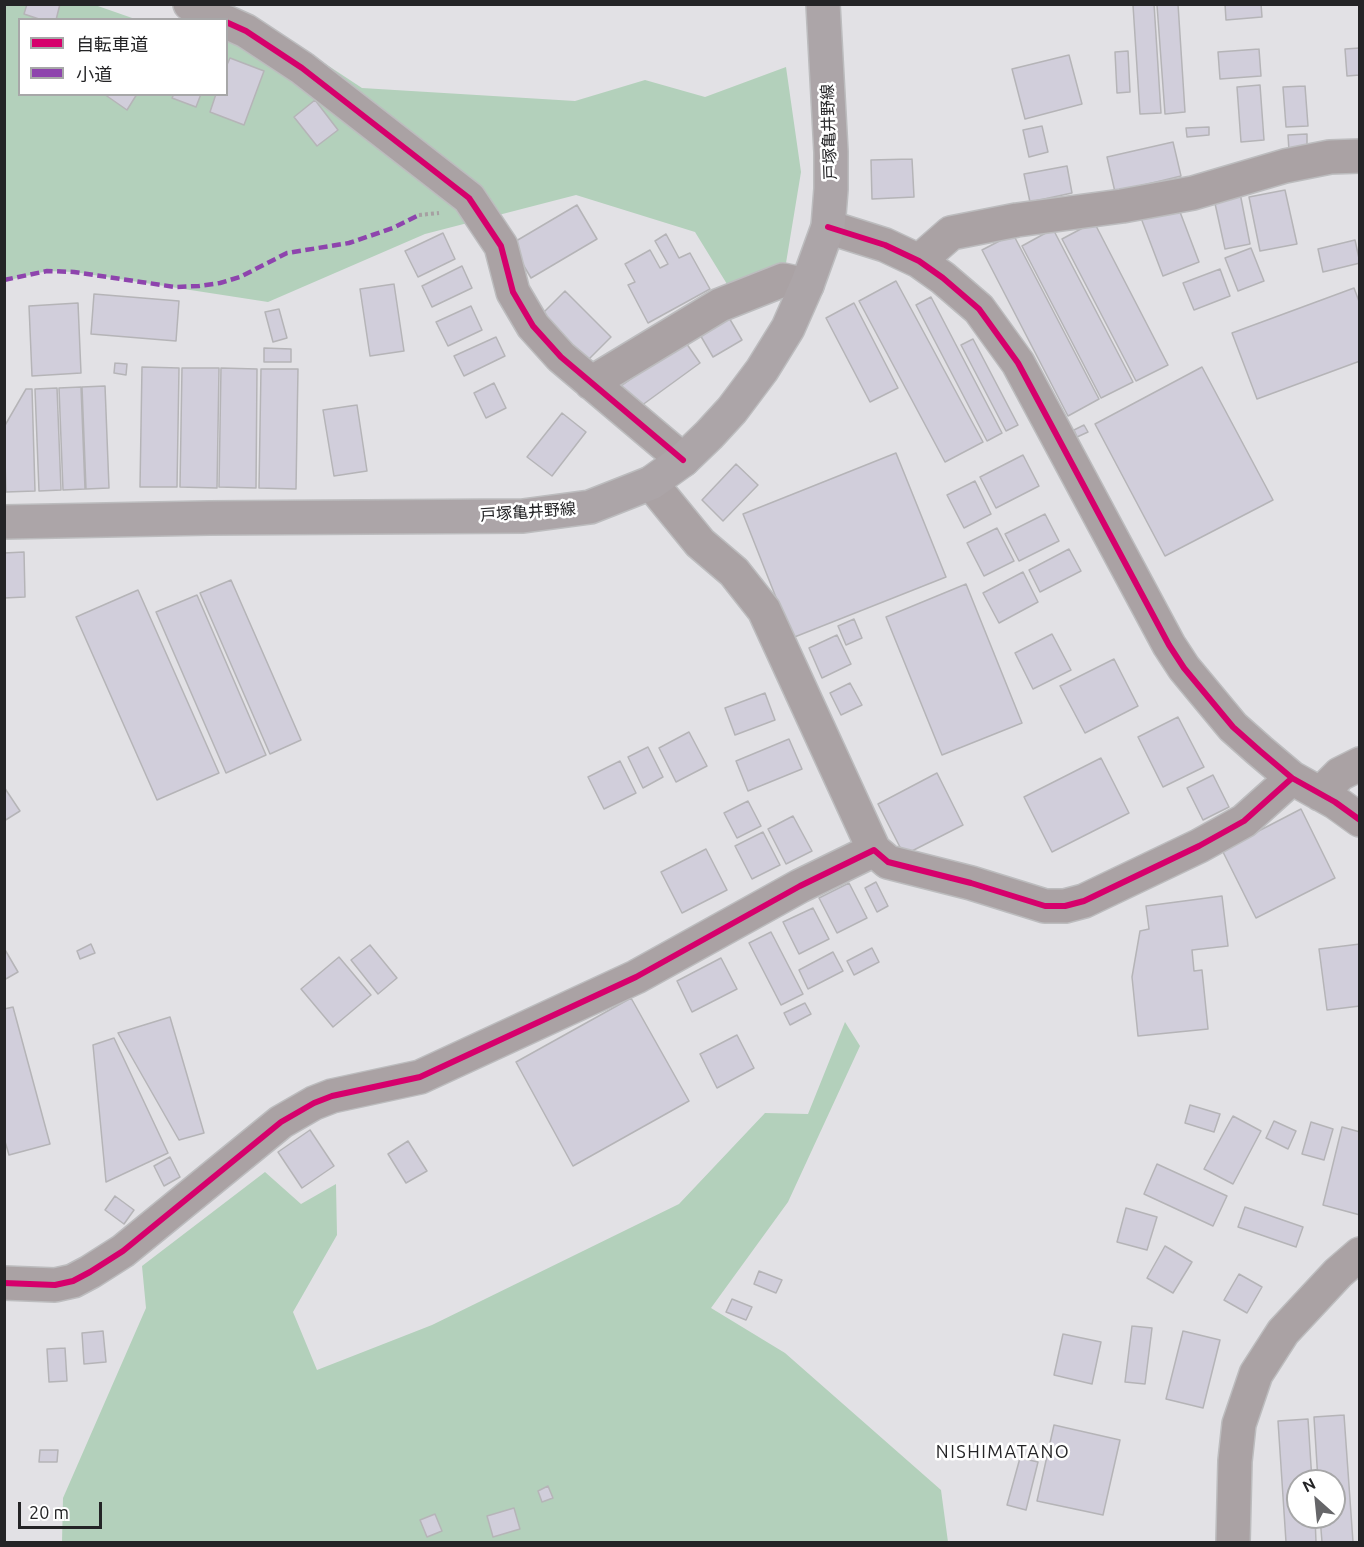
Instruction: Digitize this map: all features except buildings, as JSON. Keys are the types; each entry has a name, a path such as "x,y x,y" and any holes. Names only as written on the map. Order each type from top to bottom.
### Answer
{"main road":[{"name":"戸塚亀井野線","path":"4,522 523,516 590,507 651,483 683,460 732,410 762,370 788,328 807,285 828,227 831,152 824,4"}],"street":[{"path":"190,4 217,18"},
{"path":"228,23 246,31 302,68 469,198 501,246 513,292 533,326 561,357 683,460"},
{"path":"920,261 951,233 1017,220 1122,206 1193,193 1285,166 1330,157 1359,156"},
{"path":"828,227 885,245 920,261 978,309 1018,363 1184,668 1233,727 1292,778 1359,820"},
{"path":"591,383 720,305 783,280 807,285"},
{"path":"651,483 700,543 734,572 764,610 874,850 888,862 971,883 1045,906 1065,906 1084,901 1199,846 1244,821 1292,778"},
{"path":"1320,794 1340,774 1359,764"},
{"path":"4,1283 55,1286 73,1281 123,1251 281,1122 314,1103 332,1096 420,1077 636,977 800,886 874,850"},
{"path":"1233,1542 1235,1461 1239,1424 1256,1374 1283,1332 1359,1254"}],"green space":[{"path":"4,5 95,5 132,18 18,18 18,96 228,96 228,30 271,28 362,88 575,101 645,80 705,97 786,67 801,172 786,263 730,289 695,232 576,195 425,234 268,302 74,272 47,271 5,281"},
{"path":"845,1022 860,1046 788,1202 711,1308 785,1353 941,1490 948,1542 62,1542 63,1498 146,1308 142,1266 265,1172 301,1204 336,1184 337,1235 293,1312 317,1370 432,1325 679,1204 765,1113 808,1114"}],"marked path":[{"path":"4,280 47,271 74,272 175,287 220,283 240,277 287,253 349,243 393,228 419,215"}],"cycle path":[{"path":"228,23 246,31 302,68 469,198 501,246 513,292 533,326 561,357 683,460"},
{"path":"828,227 885,245 919,261 979,309 1018,363 1169,645 1184,668 1233,727 1260,751 1292,778 1335,802 1360,820"},
{"path":"4,1283 55,1285 73,1281 123,1251 281,1122 314,1103 332,1096 420,1077 636,977 800,886 874,850 888,862 971,883 1045,906 1065,906 1084,901 1199,846 1244,821 1292,778"}],"district":[{"name":"NISHIMATANO","path":"1003,1452"}]}
